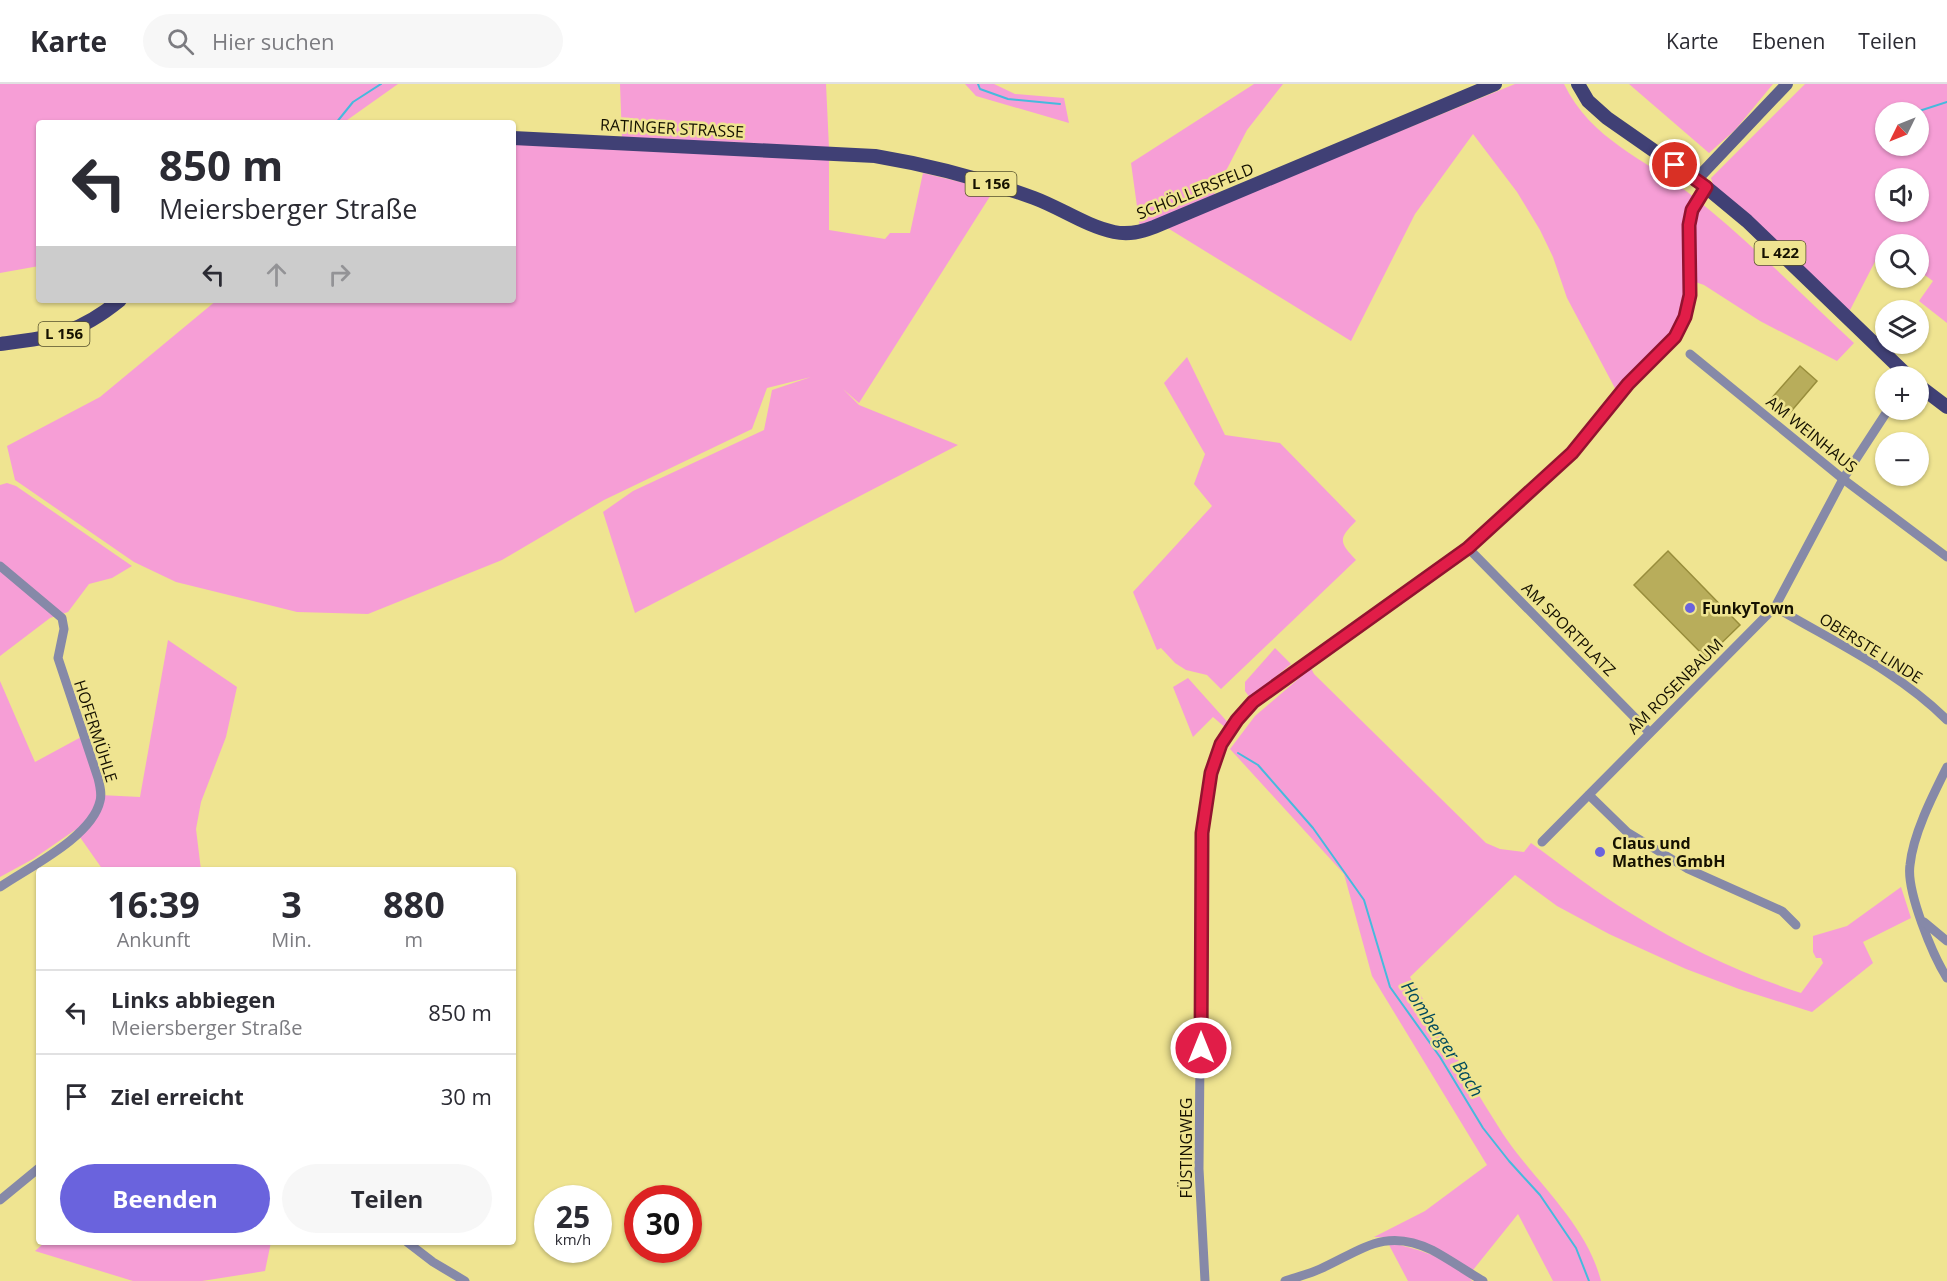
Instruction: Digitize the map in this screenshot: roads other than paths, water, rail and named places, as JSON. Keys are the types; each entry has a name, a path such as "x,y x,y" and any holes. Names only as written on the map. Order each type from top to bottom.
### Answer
{"main road":[{"name":"SCHÖLLERSFELD","path":"829,152 875,156 930,167 1034,198 1106,230 1136,233 1495,84"},
{"name":"L 422","path":"1578,84 1588,101 1607,118 1701,184 1748,221 1898,366"},
{"path":"1701,184 1787,84"},
{"name":"RATINGER STRASSE","path":"516,138 829,152"},
{"name":"L 156","path":"0,344 53,337 75,330 96,319 116,303"},
{"path":"1929,393 1947,407"}],"street":[{"name":"FÜSTINGWEG","path":"1205,1281 1199,1169 1202,833 1215,761 1228,732 1253,702 1468,548 1572,453 1628,384 1675,337 1685,317 1690,295 1690,216 1701,184"},
{"name":"AM WEINHAUS","path":"1690,354 1843,479 1947,558"},
{"name":"AM ROSENBAUM","path":"1542,842 1775,607 1843,479 1881,420"},
{"name":"AM SPORTPLATZ","path":"1468,548 1649,732"},
{"name":"HOFERMÜHLE","path":"0,566 62,618 63,628 58,658 98,778 101,799 89,822 70,840 0,887"},
{"name":"OBERSTE LINDE","path":"1775,607 1881,668 1913,690 1947,720"},
{"path":"1947,767 1929,805 1910,866 1911,885 1922,920 1931,946 1947,978"},
{"path":"1589,795 1628,832 1688,869 1782,911 1796,925"},
{"path":"1922,920 1947,941"},
{"path":"0,1200 36,1170"},
{"path":"1286,1281 1320,1269 1364,1246 1392,1239 1411,1242 1431,1250 1483,1281"},
{"path":"411,1245 465,1281"}],"waterway":[{"path":"338,120 353,102 381,84"},
{"path":"978,84 980,89 1008,99 1060,104"},
{"path":"1929,108 1947,102"},
{"name":"Homberger Bach","path":"1238,753 1258,765 1313,828 1364,900 1390,987 1440,1057 1483,1128 1540,1195 1576,1248 1589,1281"}],"place":[{"name":"FunkyTown","path":"1690,608"},
{"name":"Claus und Mathes GmbH","path":"1600,852"}]}
